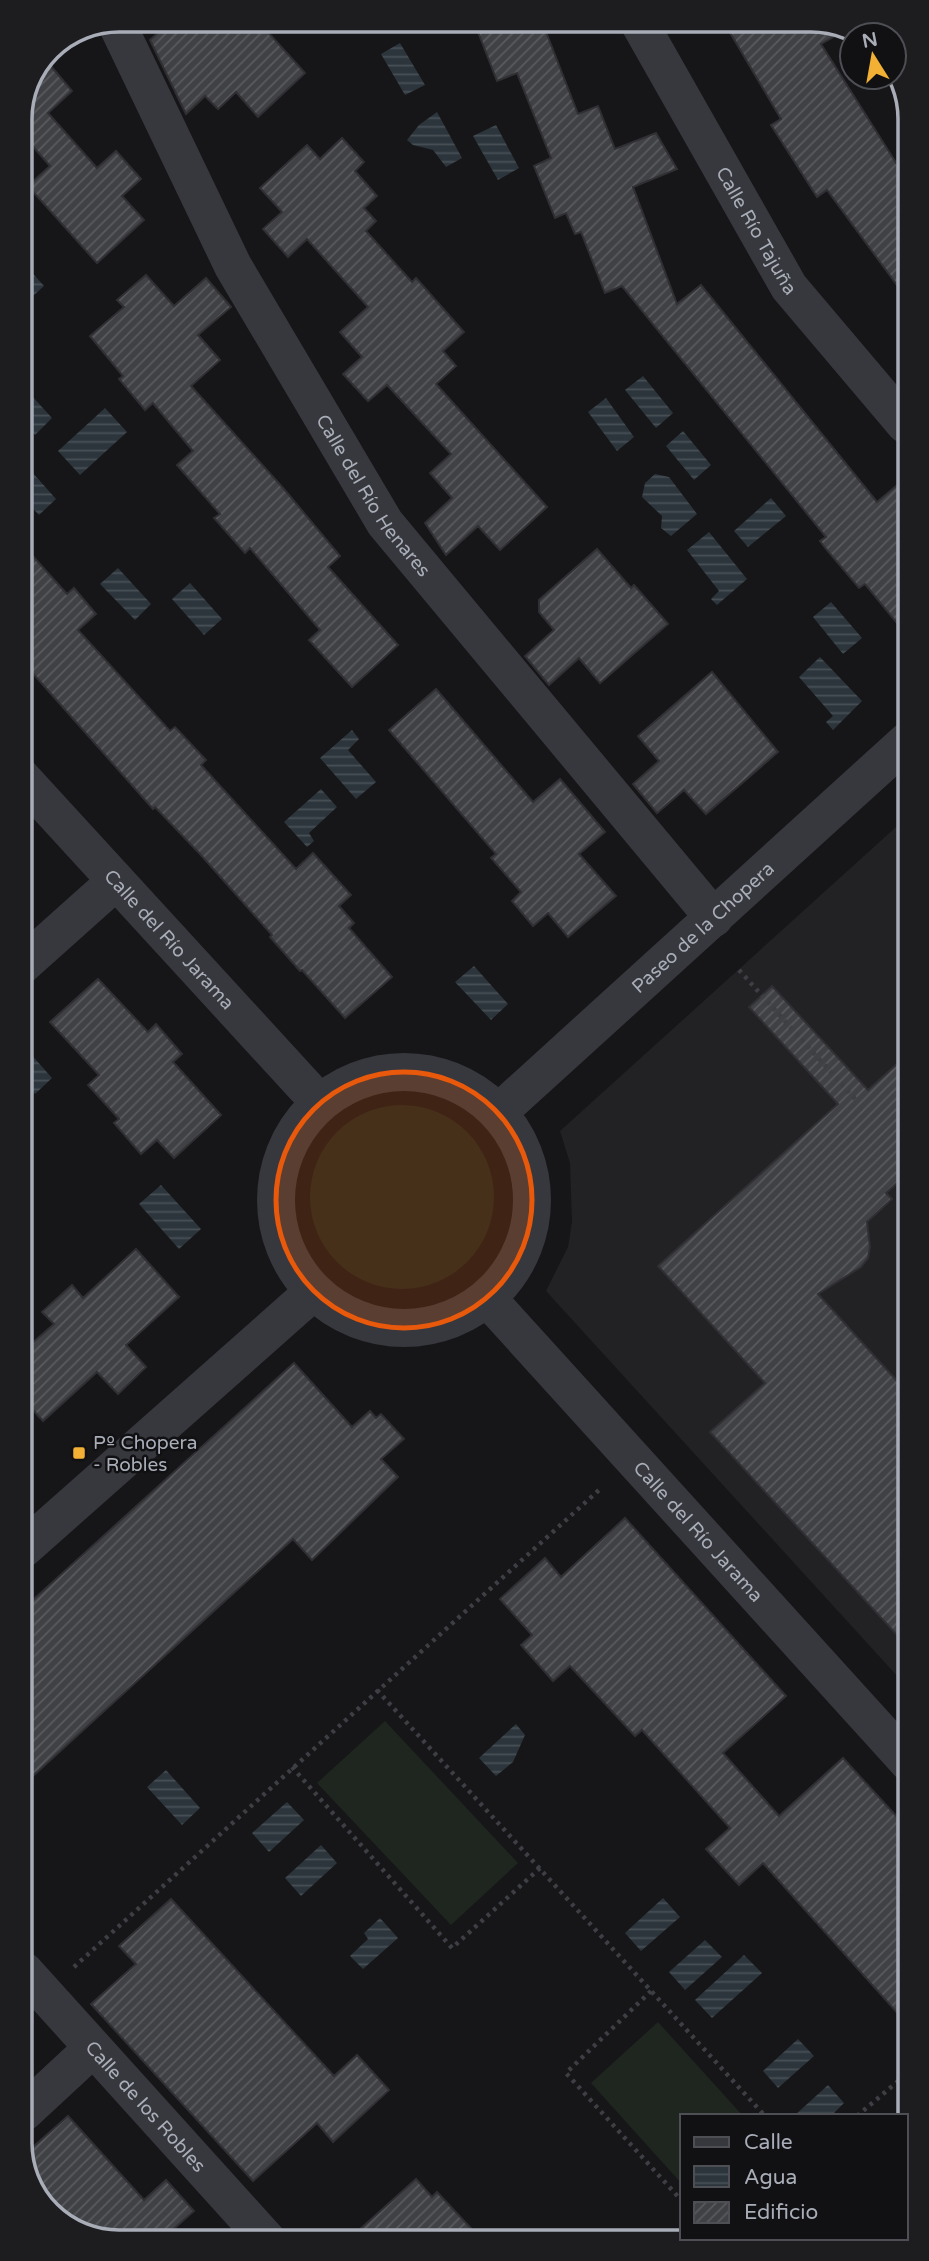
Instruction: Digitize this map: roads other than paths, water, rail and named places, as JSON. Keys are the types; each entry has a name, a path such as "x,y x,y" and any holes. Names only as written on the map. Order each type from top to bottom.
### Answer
{"street":[{"name":"Calle del Río Henares","path":"121,32 233,266 385,523 714,918"},
{"name":"Calle Río Tajuña","path":"644,32 789,288 898,416"},
{"name":"Paseo de la Chopera","path":"499,1112 898,749"},
{"name":"Calle del Río Jarama","path":"32,789 319,1102"},
{"path":"32,957 116,882"},
{"path":"391,1071 430,1073 468,1087 499,1112 522,1146 532,1187 530,1228 514,1267 487,1298 446,1322 399,1329 352,1318 313,1292 288,1258 275,1217 276,1175 292,1135 319,1102 352,1082 391,1071"},
{"path":"32,1541 313,1292"},
{"name":"Calle del Río Jarama","path":"487,1298 898,1748"},
{"name":"Calle de los Robles","path":"32,1981 256,2229"},
{"path":"32,2105 93,2048"}],"water":[{"path":"400,43 425,85 405,95 381,54"},
{"path":"437,112 462,158 446,167 433,150 413,145 407,140 419,125"},
{"path":"496,125 519,168 498,180 473,136"},
{"path":"32,272 44,286 32,297"},
{"path":"643,376 673,413 656,428 625,390"},
{"path":"32,396 52,418 35,435 32,432"},
{"path":"606,398 634,437 617,451 588,412"},
{"path":"105,408 127,432 80,475 58,451"},
{"path":"683,431 711,465 694,480 666,446"},
{"path":"32,472 56,499 39,515 32,508"},
{"path":"655,474 669,477 697,514 671,536 661,528 662,516 642,497 645,483"},
{"path":"771,498 786,516 748,547 734,531"},
{"path":"709,532 747,579 717,605 711,599 719,591 687,550"},
{"path":"118,568 151,604 135,620 100,584"},
{"path":"190,583 222,619 204,635 172,599"},
{"path":"831,602 862,638 843,654 813,617"},
{"path":"820,657 862,701 833,730 826,722 833,716 799,677"},
{"path":"352,730 359,739 348,750 376,782 356,799 320,758"},
{"path":"321,789 337,807 309,833 314,841 307,847 284,822"},
{"path":"474,966 508,1004 491,1020 455,982"},
{"path":"32,1055 52,1078 35,1094 32,1091"},
{"path":"161,1185 201,1229 179,1249 139,1204"},
{"path":"516,1724 525,1735 513,1762 496,1776 479,1758"},
{"path":"166,1770 200,1808 182,1825 147,1787"},
{"path":"287,1802 304,1820 269,1852 252,1833"},
{"path":"321,1845 337,1863 301,1896 285,1878"},
{"path":"663,1898 680,1917 641,1951 625,1933"},
{"path":"380,1918 398,1938 363,1969 350,1956 368,1939 364,1933"},
{"path":"705,1940 722,1957 685,1990 669,1972"},
{"path":"744,1955 762,1973 712,2018 695,2000"},
{"path":"798,2039 814,2056 778,2088 763,2071"},
{"path":"828,2085 844,2103 833,2114 796,2114"}],"place":[{"name":"Pº Chopera - Robles","path":"79,1453"}]}
